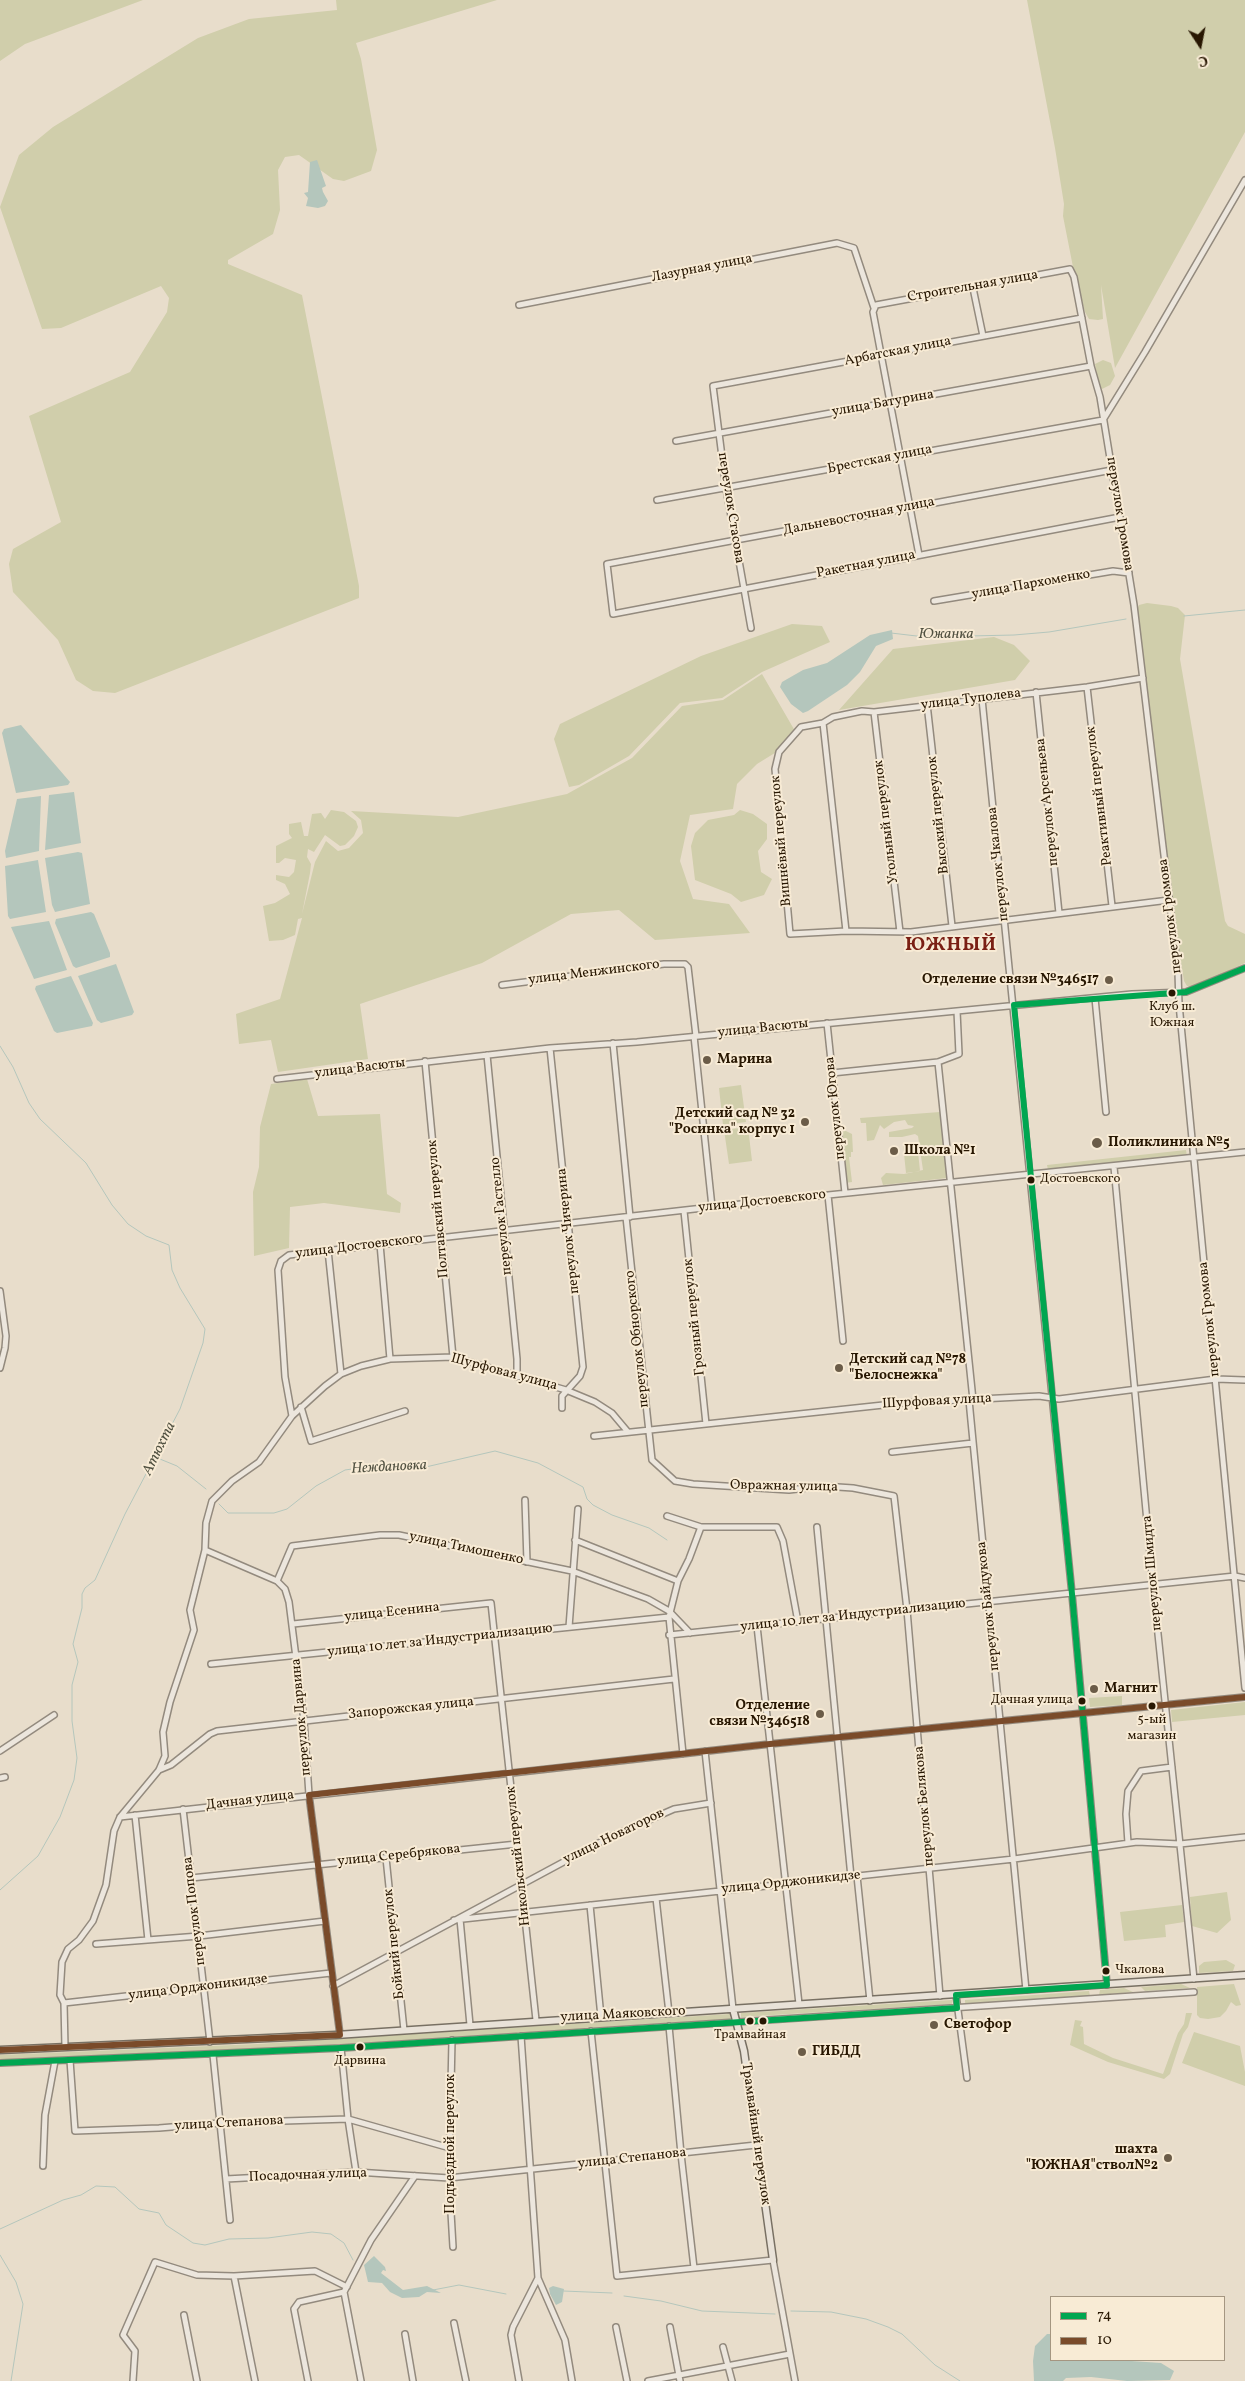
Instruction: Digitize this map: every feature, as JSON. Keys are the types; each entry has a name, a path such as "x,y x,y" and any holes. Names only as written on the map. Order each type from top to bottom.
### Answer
{"main road":[{"name":"улица Маяковского","path":"0,2050 210,2042 1194,1980 1245,1975"},
{"name":"Трамвайный переулок","path":"733,2009 738,2021 744,2051 773,2260"}],"street":[{"path":"1103,420 1150,344 1245,180"},
{"name":"Лазурная улица","path":"519,305 837,243 854,248 875,307"},
{"name":"переулок Громова","path":"1070,269 1091,366 1100,397 1129,573 1143,678 1179,992 1193,1157 1245,1688"},
{"name":"Строительная улица","path":"875,307 1070,269"},
{"path":"973,288 983,336"},
{"path":"875,307 873,312 919,555"},
{"name":"Арбатская улица","path":"713,386 1082,318"},
{"name":"улица Батурина","path":"676,441 1091,366"},
{"name":"переулок Стасова","path":"713,386 726,488 751,628"},
{"name":"Брестская улица","path":"657,500 1103,420"},
{"name":"Дальневосточная улица","path":"613,614 607,564 1112,470"},
{"name":"Ракетная улица","path":"613,614 1120,517"},
{"name":"улица Пархоменко","path":"934,601 1113,571 1129,573"},
{"name":"улица Туполева","path":"801,727 823,723 833,717 862,711 874,712 927,704 1087,687 1143,678"},
{"name":"Реактивный переулок","path":"1087,687 1112,906"},
{"name":"переулок Арсеньева","path":"1036,692 1059,913"},
{"name":"переулок Чкалова","path":"982,699 1006,921 1072,1594 1107,1985"},
{"name":"Высокий переулок","path":"927,704 952,926"},
{"name":"Угольный переулок","path":"874,712 900,932"},
{"path":"823,723 846,930 900,932 1006,921 1169,900"},
{"name":"Вишнёвый переулок","path":"801,727 779,752 775,769 790,934 846,930"},
{"name":"улица Менжинского","path":"502,985 664,964 685,964 688,967 695,1036"},
{"name":"улица Васюты","path":"277,1079 550,1048 1179,992 1199,988 1245,968"},
{"path":"1095,998 1106,1112"},
{"path":"832,1073 938,1062 959,1054 957,1011"},
{"name":"переулок Югова","path":"827,1023 845,1193"},
{"path":"695,1036 712,1207"},
{"name":"переулок Обнорского","path":"612,1043 647,1430 652,1460"},
{"name":"переулок Чичерина","path":"550,1048 583,1367 580,1376 562,1396 562,1408"},
{"name":"переулок Гастелло","path":"487,1055 517,1359 517,1377"},
{"name":"Полтавский переулок","path":"425,1061 453,1357"},
{"name":"переулок Байдукова","path":"938,1062 951,1183 971,1400 973,1443 1026,1990"},
{"name":"улица Достоевского","path":"292,1416 286,1377 278,1270 281,1262 290,1255 712,1207 1245,1152"},
{"name":"переулок Шмидта","path":"1114,1167 1194,1980"},
{"path":"828,1195 843,1341"},
{"name":"Грозный переулок","path":"684,1211 706,1424"},
{"path":"380,1244 390,1359"},
{"path":"328,1250 341,1374"},
{"path":"0,1291 6,1336 0,1368"},
{"name":"Шурфовая улица","path":"205,1550 206,1523 212,1501 232,1481 264,1457 292,1416 301,1407 341,1374 361,1366 390,1359 453,1357 566,1390 595,1402 612,1413 628,1432"},
{"name":"Шурфовая улица","path":"594,1436 902,1403 1052,1397 1059,1399 1216,1379 1245,1380"},
{"path":"301,1407 311,1441 404,1412"},
{"path":"892,1452 973,1443"},
{"name":"Овражная улица","path":"652,1460 675,1481 693,1484 789,1490 823,1486 853,1488 894,1496"},
{"name":"переулок Белякова","path":"894,1496 907,1610 940,1996"},
{"path":"524,1500 527,1562"},
{"path":"569,1627 578,1510"},
{"path":"667,1516 701,1527 777,1527 783,1541 798,1622"},
{"path":"683,1754 669,1635 669,1614 678,1581 701,1527"},
{"path":"817,1527 838,1738 870,2000"},
{"name":"улица Тимошенко","path":"277,1581 292,1546 380,1535 399,1535 572,1571 648,1599 669,1614 690,1633"},
{"path":"575,1540 678,1581"},
{"path":"65,2047 64,2003 60,1994 62,1962 68,1949 80,1940 93,1921 106,1885 114,1831 120,1818 159,1770 164,1756 162,1732 194,1630 190,1610 205,1550 277,1581"},
{"name":"улица 10 лет за Индустриализацию","path":"669,1635 1154,1586 1235,1576 1245,1578"},
{"name":"переулок Дарвина","path":"277,1581 285,1589 294,1624 309,1794 340,2034"},
{"name":"улица Есенина","path":"294,1624 491,1603"},
{"name":"Никольский переулок","path":"491,1603 536,2020"},
{"name":"улица 10 лет за Индустриализацию","path":"211,1664 569,1627 669,1614"},
{"path":"757,1626 799,2004"},
{"name":"Запорожская улица","path":"159,1770 171,1765 210,1734 217,1731 674,1679"},
{"name":"Дачная улица","path":"120,1818 309,1794 770,1744 1245,1698"},
{"path":"0,1751 54,1715"},
{"path":"705,1751 733,2009"},
{"path":"1128,1843 1126,1814 1128,1791 1141,1771 1172,1767"},
{"name":"улица Новаторов","path":"522,1884 610,1837 674,1809 711,1803"},
{"name":"переулок Попова","path":"183,1809 210,2042"},
{"path":"135,1816 148,1940"},
{"name":"улица Орджоникидзе","path":"457,1920 1014,1859 1128,1843 1180,1844 1245,1837"},
{"name":"улица Серебрякова","path":"192,1878 517,1844"},
{"name":"Бойкий переулок","path":"386,1858 404,2030"},
{"name":"улица Орджоникидзе","path":"333,1986 522,1884"},
{"path":"656,1898 669,2013"},
{"path":"590,1905 600,2017"},
{"path":"457,1920 470,2025"},
{"path":"96,1944 199,1936 325,1921"},
{"name":"улица Орджоникидзе","path":"64,2003 331,1973"},
{"name":"улица Маяковского","path":"0,2063 341,2048 1194,1992"},
{"path":"956,1995 967,2078"},
{"path":"669,2026 694,2268"},
{"path":"591,2031 617,2276 773,2260 795,2381"},
{"path":"521,2036 538,2278 565,2340 572,2381"},
{"name":"Подъездной переулок","path":"452,2040 449,2178 453,2247"},
{"path":"341,2048 348,2119 356,2172"},
{"path":"213,2055 230,2220"},
{"name":"улица Степанова","path":"70,2060 75,2131 159,2128 220,2123 348,2119 450,2148"},
{"path":"42,2166 45,2115 55,2061"},
{"name":"улица Степанова","path":"449,2178 756,2146"},
{"name":"Посадочная улица","path":"226,2179 356,2172 449,2178"},
{"path":"361,2381 345,2289 371,2240 415,2176"},
{"path":"132,2381 135,2351 123,2335 155,2262 197,2275 234,2276 315,2271 345,2289"},
{"path":"234,2276 255,2381"},
{"path":"519,2381 511,2335 538,2278"},
{"path":"308,2381 294,2309 299,2302 345,2289"},
{"path":"184,2315 198,2381"},
{"path":"454,2323 466,2381"},
{"path":"616,2327 627,2381"},
{"path":"670,2327 679,2378"},
{"path":"405,2334 413,2381"},
{"path":"723,2347 732,2381"},
{"path":"648,2381 679,2378 790,2354"}],"shaded area":[{"path":"0,0 143,0 25,44 0,61"},
{"path":"336,0 497,0 356,43 361,59 377,150 371,171 344,181 333,179 299,155 285,157 278,170 280,210 273,234 228,260 228,264 302,295 359,586 359,598 115,693 93,691 76,680 58,640 13,592 9,564 13,549 61,522 29,416 130,372 167,312 169,298 161,286 61,328 42,329 0,207 19,155 53,127 198,38 249,19 337,10"},
{"path":"1027,0 1245,0 1245,132 1115,368 1101,285 1103,319 1089,319 1085,312 1073,267 1063,216 1064,204 1055,148"},
{"path":"317,160 326,186 322,188 323,192 328,201 325,206 318,208 306,206 308,198 304,193 308,192 310,162"},
{"path":"1103,360 1111,363 1115,376 1110,385 1102,389 1099,385 1095,364"},
{"path":"1147,603 1178,608 1185,615 1180,659 1225,921 1228,926 1245,934 1245,963 1193,987 1187,986 1184,981 1179,949 1137,609 1139,605"},
{"path":"792,624 822,626 830,642 762,672 722,698 680,703 629,756 579,785 569,787 554,739 560,724 701,656"},
{"path":"892,630 893,639 876,646 860,672 847,685 808,711 803,713 791,704 780,687 782,682 803,670 827,663 870,635"},
{"path":"994,637 1014,645 1030,661 1015,680 839,710 893,649"},
{"path":"762,674 795,731 778,751 757,764 737,784 733,809 690,815 680,861 693,899 729,904 750,933 655,940 619,910 571,914 482,963 360,1004 368,1059 278,1072 271,1040 239,1044 236,1014 280,999 302,918 298,919 295,935 283,940 269,941 263,906 275,903 290,894 285,884 276,880 276,875 289,877 294,872 296,860 285,858 276,863 276,846 292,838 289,834 289,824 301,822 304,836 308,836 312,814 321,813 325,819 331,810 344,812 356,821 358,827 354,836 345,845 340,846 325,835 314,852 308,849 307,857 311,864 302,914 315,862 326,841 338,851 349,848 363,833 361,820 351,811 458,817 567,794 632,758 682,706 723,700"},
{"path":"21,725 70,782 68,785 16,793 2,733 4,729"},
{"path":"74,792 81,843 45,850 49,795"},
{"path":"41,796 39,851 6,858 5,851 17,799"},
{"path":"740,810 753,814 767,824 767,839 758,851 761,872 772,879 764,895 741,902 731,894 695,880 691,846 695,833 708,820 734,815"},
{"path":"78,852 82,853 90,904 55,912 52,905 45,858"},
{"path":"38,860 46,912 10,919 8,916 5,866"},
{"path":"91,912 94,914 110,957 76,968 73,966 55,923 56,919"},
{"path":"49,921 67,970 34,979 11,927"},
{"path":"116,964 134,1012 132,1015 101,1023 97,1020 78,976"},
{"path":"71,976 93,1023 92,1026 57,1033 54,1031 35,989 36,986"},
{"path":"307,1079 318,1116 380,1114 387,1194 401,1203 400,1213 324,1203 290,1207 289,1248 254,1256 253,1192 259,1167 260,1127 271,1084"},
{"path":"741,1085 746,1122 723,1125 719,1088"},
{"path":"940,1112 947,1178 883,1185 881,1178 886,1173 904,1174 923,1170 918,1136 915,1134 889,1137 889,1132 914,1126 908,1125 905,1120 894,1122 884,1129 880,1125 874,1140 867,1141 866,1123 861,1123 860,1118"},
{"path":"748,1127 752,1161 729,1164 724,1130"},
{"path":"840,1128 852,1134 853,1152 851,1152 851,1157 849,1157 852,1182 845,1183"},
{"path":"917,1142 920,1171 906,1173 903,1144"},
{"path":"1186,1150 1187,1156 1048,1170 1047,1165"},
{"path":"1122,1696 1122,1705 1090,1707 1089,1698"},
{"path":"1245,1702 1245,1715 1172,1722 1171,1710"},
{"path":"1227,1892 1231,1920 1217,1933 1192,1926 1190,1897"},
{"path":"1182,1905 1184,1922 1165,1925 1166,1937 1124,1941 1120,1912"},
{"path":"1226,1960 1235,1965 1233,1971 1199,1973 1199,1966 1204,1962"},
{"path":"1181,1984 1190,1988 1145,1991 1141,1987"},
{"path":"1234,1984 1241,2005 1236,2006 1231,2002 1220,2017 1208,2019 1200,2018 1197,2015 1197,1987"},
{"path":"1124,1988 1133,1992 1099,1995 1100,1990"},
{"path":"1089,1991 1090,1996 965,2004 965,2000"},
{"path":"952,2000 952,2004 741,2017 741,2013"},
{"path":"1186,2013 1192,2013 1188,2027 1183,2034 1170,2074 1164,2079 1108,2062 1070,2045 1075,2020 1082,2021 1080,2026 1083,2027 1084,2044 1113,2058 1163,2074 1178,2033 1184,2024"},
{"path":"730,2014 730,2019 257,2050 0,2060 0,2055 257,2044"},
{"path":"1194,2032 1240,2046 1245,2072 1245,2086 1182,2063"},
{"path":"374,2256 385,2267 386,2271 383,2270 381,2273 403,2290 427,2286 441,2293 427,2292 419,2297 402,2298 390,2292 382,2283 368,2282 364,2265"},
{"path":"553,2286 564,2289 562,2302 556,2305 549,2288"},
{"path":"1047,2334 1050,2334 1050,2361 1161,2363 1174,2371 1170,2380 1127,2381 1091,2377 1066,2378 1063,2381 1034,2381 1033,2361 1035,2346"}],"waterway":[{"name":"Южанка","path":"1184,616 1245,610"},
{"name":"Южанка","path":"891,633 925,637 1014,635 1049,632 1126,619"},
{"name":"Атюхта","path":"0,1046 13,1067 29,1103 40,1119 86,1163 112,1205 128,1224 146,1236 169,1245 172,1270 180,1288 205,1329 203,1343 180,1409 125,1514 95,1580 85,1588 82,1594 82,1608 73,1644 78,1662 72,1685 72,1721 77,1758 74,1780 60,1817 38,1856 0,1890"},
{"name":"Неждановка","path":"219,1504 228,1513 274,1513 287,1509 316,1486 345,1470 373,1466 417,1469 495,1451 538,1463 583,1487 587,1499 593,1505 612,1515 649,1528 667,1540"},
{"name":"Неждановка","path":"155,1457 177,1466 206,1489"},
{"path":"0,2229 63,2200 81,2195 96,2186 115,2187 139,2209 159,2213 166,2225 193,2243 205,2245 229,2239 268,2238 312,2232 331,2234 344,2243 353,2260"},
{"name":"Атюхта","path":"0,2255 16,2282 23,2304 11,2381"},
{"path":"433,2290 459,2285 506,2294"},
{"path":"563,2291 612,2293"},
{"path":"624,2296 661,2301 702,2311 775,2314"},
{"path":"791,2311 831,2312 866,2319 888,2327 902,2334 935,2365 960,2381"}],"transit line":[{"name":"74","path":"0,2063 341,2048 957,2008 956,1995 1107,1985 1072,1594 1014,1005 1186,992 1245,968"},
{"name":"10","path":"0,2050 340,2035 309,1795 770,1744 1245,1697"}],"place":[{"name":"Отделение связи №346517","path":"1109,980"},
{"name":"Клуб ш. Южная","path":"1172,993"},
{"name":"Марина","path":"707,1060"},
{"name":"Детский сад № 32 \"Росинка\" корпус 1","path":"805,1122"},
{"name":"Поликлиника №5","path":"1097,1143"},
{"name":"Школа №1","path":"894,1151"},
{"name":"Достоевского","path":"1031,1180"},
{"name":"Детский сад №78 \"Белоснежка\"","path":"839,1368"},
{"name":"Магнит","path":"1094,1689"},
{"name":"Дачная улица","path":"1082,1701"},
{"name":"5-ый магазин","path":"1152,1706"},
{"name":"Отделение связи №346518","path":"820,1714"},
{"name":"Чкалова","path":"1106,1971"},
{"name":"Трамвайная","path":"750,2021"},
{"name":"Светофор","path":"934,2025"},
{"name":"Дарвина","path":"360,2047"},
{"name":"ГИБДД","path":"802,2052"},
{"name":"шахта \"ЮЖНАЯ\"ствол№2","path":"1168,2158"}],"district":[{"name":"ЮЖНЫЙ","path":"951,947"}]}
